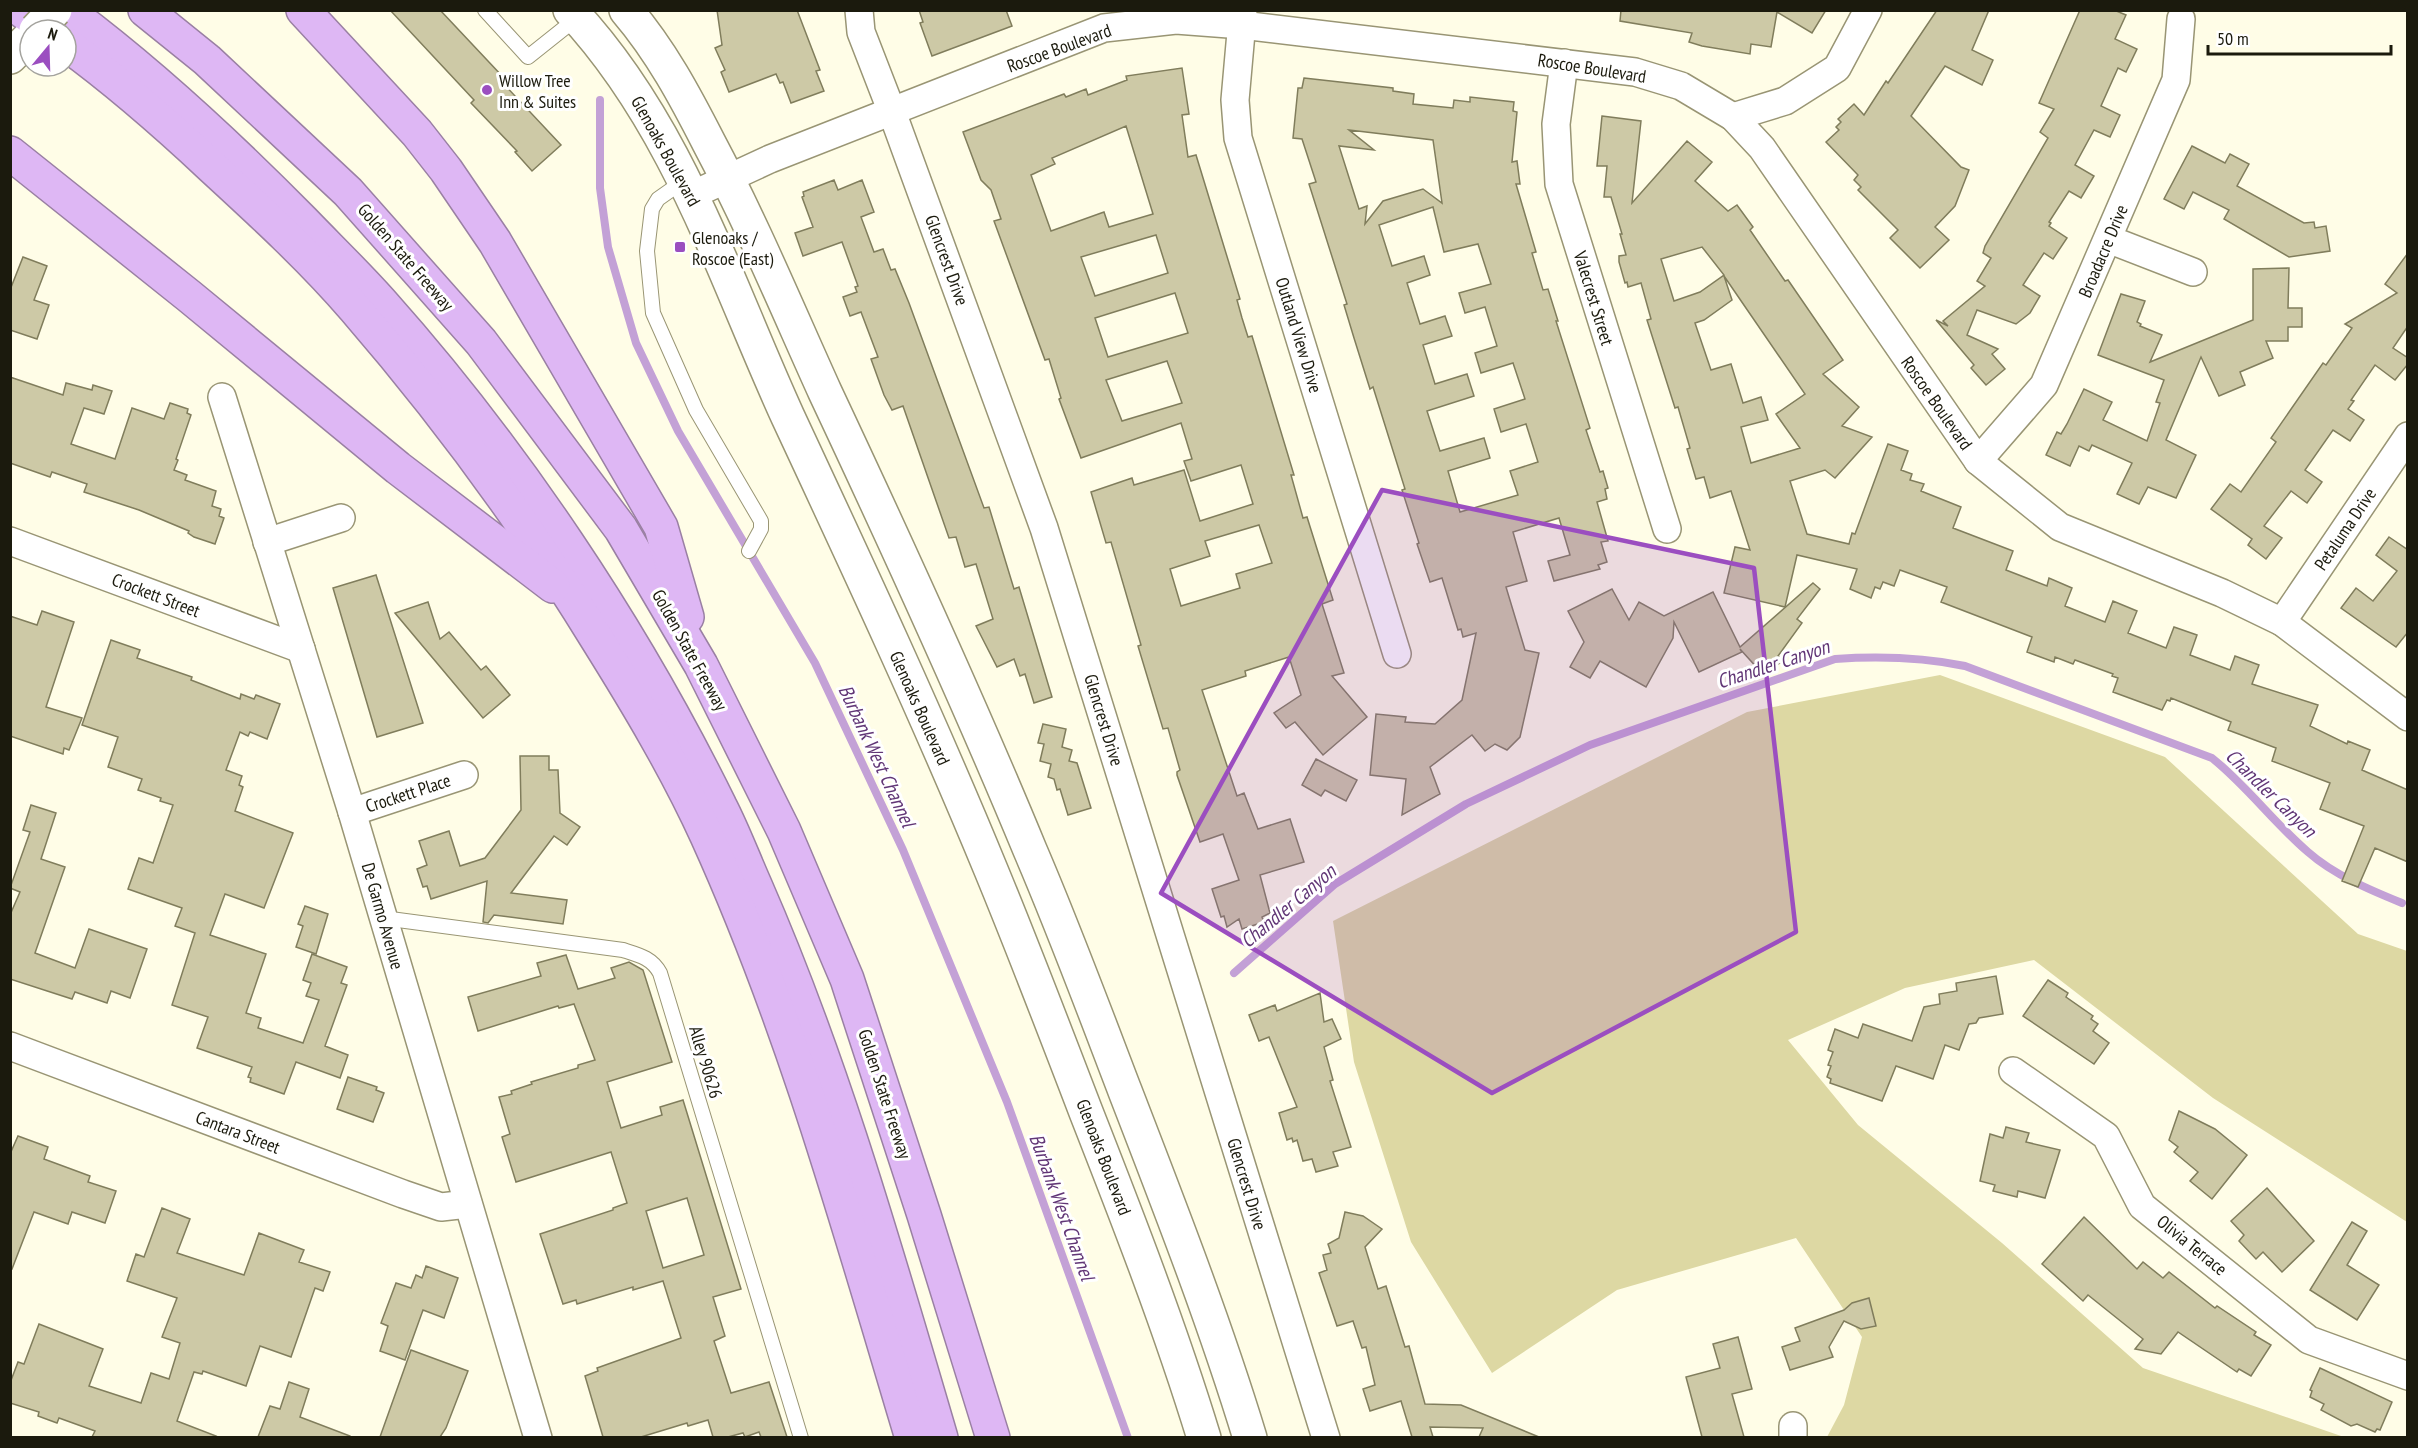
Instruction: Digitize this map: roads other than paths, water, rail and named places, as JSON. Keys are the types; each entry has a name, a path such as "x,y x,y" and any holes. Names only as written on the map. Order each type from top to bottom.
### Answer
{"highway":[{"path":"66,10 110,43 242,159 378,299 474,415 530,489 599,594 655,686 721,807 782,948 844,1115 941,1437"},
{"path":"97,10 201,96 360,252 430,330 520,447 604,568 677,687 781,891 826,1006 882,1176 960,1437"},
{"name":"Golden State Freeway","path":"145,10 207,60 348,192 481,342 621,529 702,665 784,831 848,979 993,1437"},
{"path":"303,10 417,133 446,170 495,242 661,528 702,665"},
{"path":"78,54 179,136 263,214 353,307 469,449 523,524 574,601 645,717 706,834 763,968 808,1095 912,1437"},
{"path":"10,153 398,468 574,601"}],"main road":[{"path":"627,11 645,32 678,82 728,178 934,629 1031,851 1178,1228 1250,1437"},
{"name":"Glenoaks Boulevard","path":"573,14 602,46 640,99 688,187 773,384 894,647 990,868 1137,1243 1204,1437"}],"street":[{"name":"Glencrest Drive","path":"859,10 861,32 1044,528 1326,1437"},
{"path":"1733,117 1785,101 1837,68 1868,10"},
{"name":"Roscoe Boulevard","path":"688,187 728,178 770,159 1104,28 1176,20 1242,18 1635,72 1681,86 1733,117 1762,148 1978,461 2060,527 2222,593 2282,622 2408,717"},
{"name":"Outland View Drive","path":"1242,18 1235,100 1238,138 1397,654"},
{"name":"Broadacre Drive","path":"1978,461 2044,385 2176,80 2181,19"},
{"name":"Valecrest Street","path":"1564,63 1556,124 1559,184 1667,529"},
{"path":"2108,239 2193,272"},
{"name":"De Garmo Avenue","path":"222,397 352,812 538,1437"},
{"name":"Petaluma Drive","path":"2282,622 2408,436"},
{"path":"267,542 341,518"},
{"name":"Crockett Street","path":"10,541 301,650"},
{"name":"Crockett Place","path":"352,812 464,775"},
{"name":"Cantara Street","path":"10,1046 432,1204 441,1207 468,1204"},
{"name":"Olivia Terrace","path":"2013,1071 2106,1136 2142,1206 2309,1340 2408,1376"}],"lane":[{"path":"485,10 528,57 573,14"},
{"path":"688,187 658,199 652,209 647,251 653,313 696,410 761,521 762,529 749,551"},
{"name":"Alley 90626","path":"383,918 623,950 642,956 654,963 660,973 801,1437"}],"waterway":[{"name":"Burbank West Channel","path":"600,100 600,188 608,247 636,343 678,431 815,663 903,850 1007,1102 1128,1438"},
{"name":"Chandler Canyon","path":"1234,973 1335,884 1466,804 1590,745 1835,659 1900,658 1965,666 2212,758 2318,860 2353,881 2402,903"}],"place":[{"name":"Willow Tree Inn & Suites","path":"487,90"},
{"name":"Glenoaks / Roscoe (East)","path":"680,247"}]}
